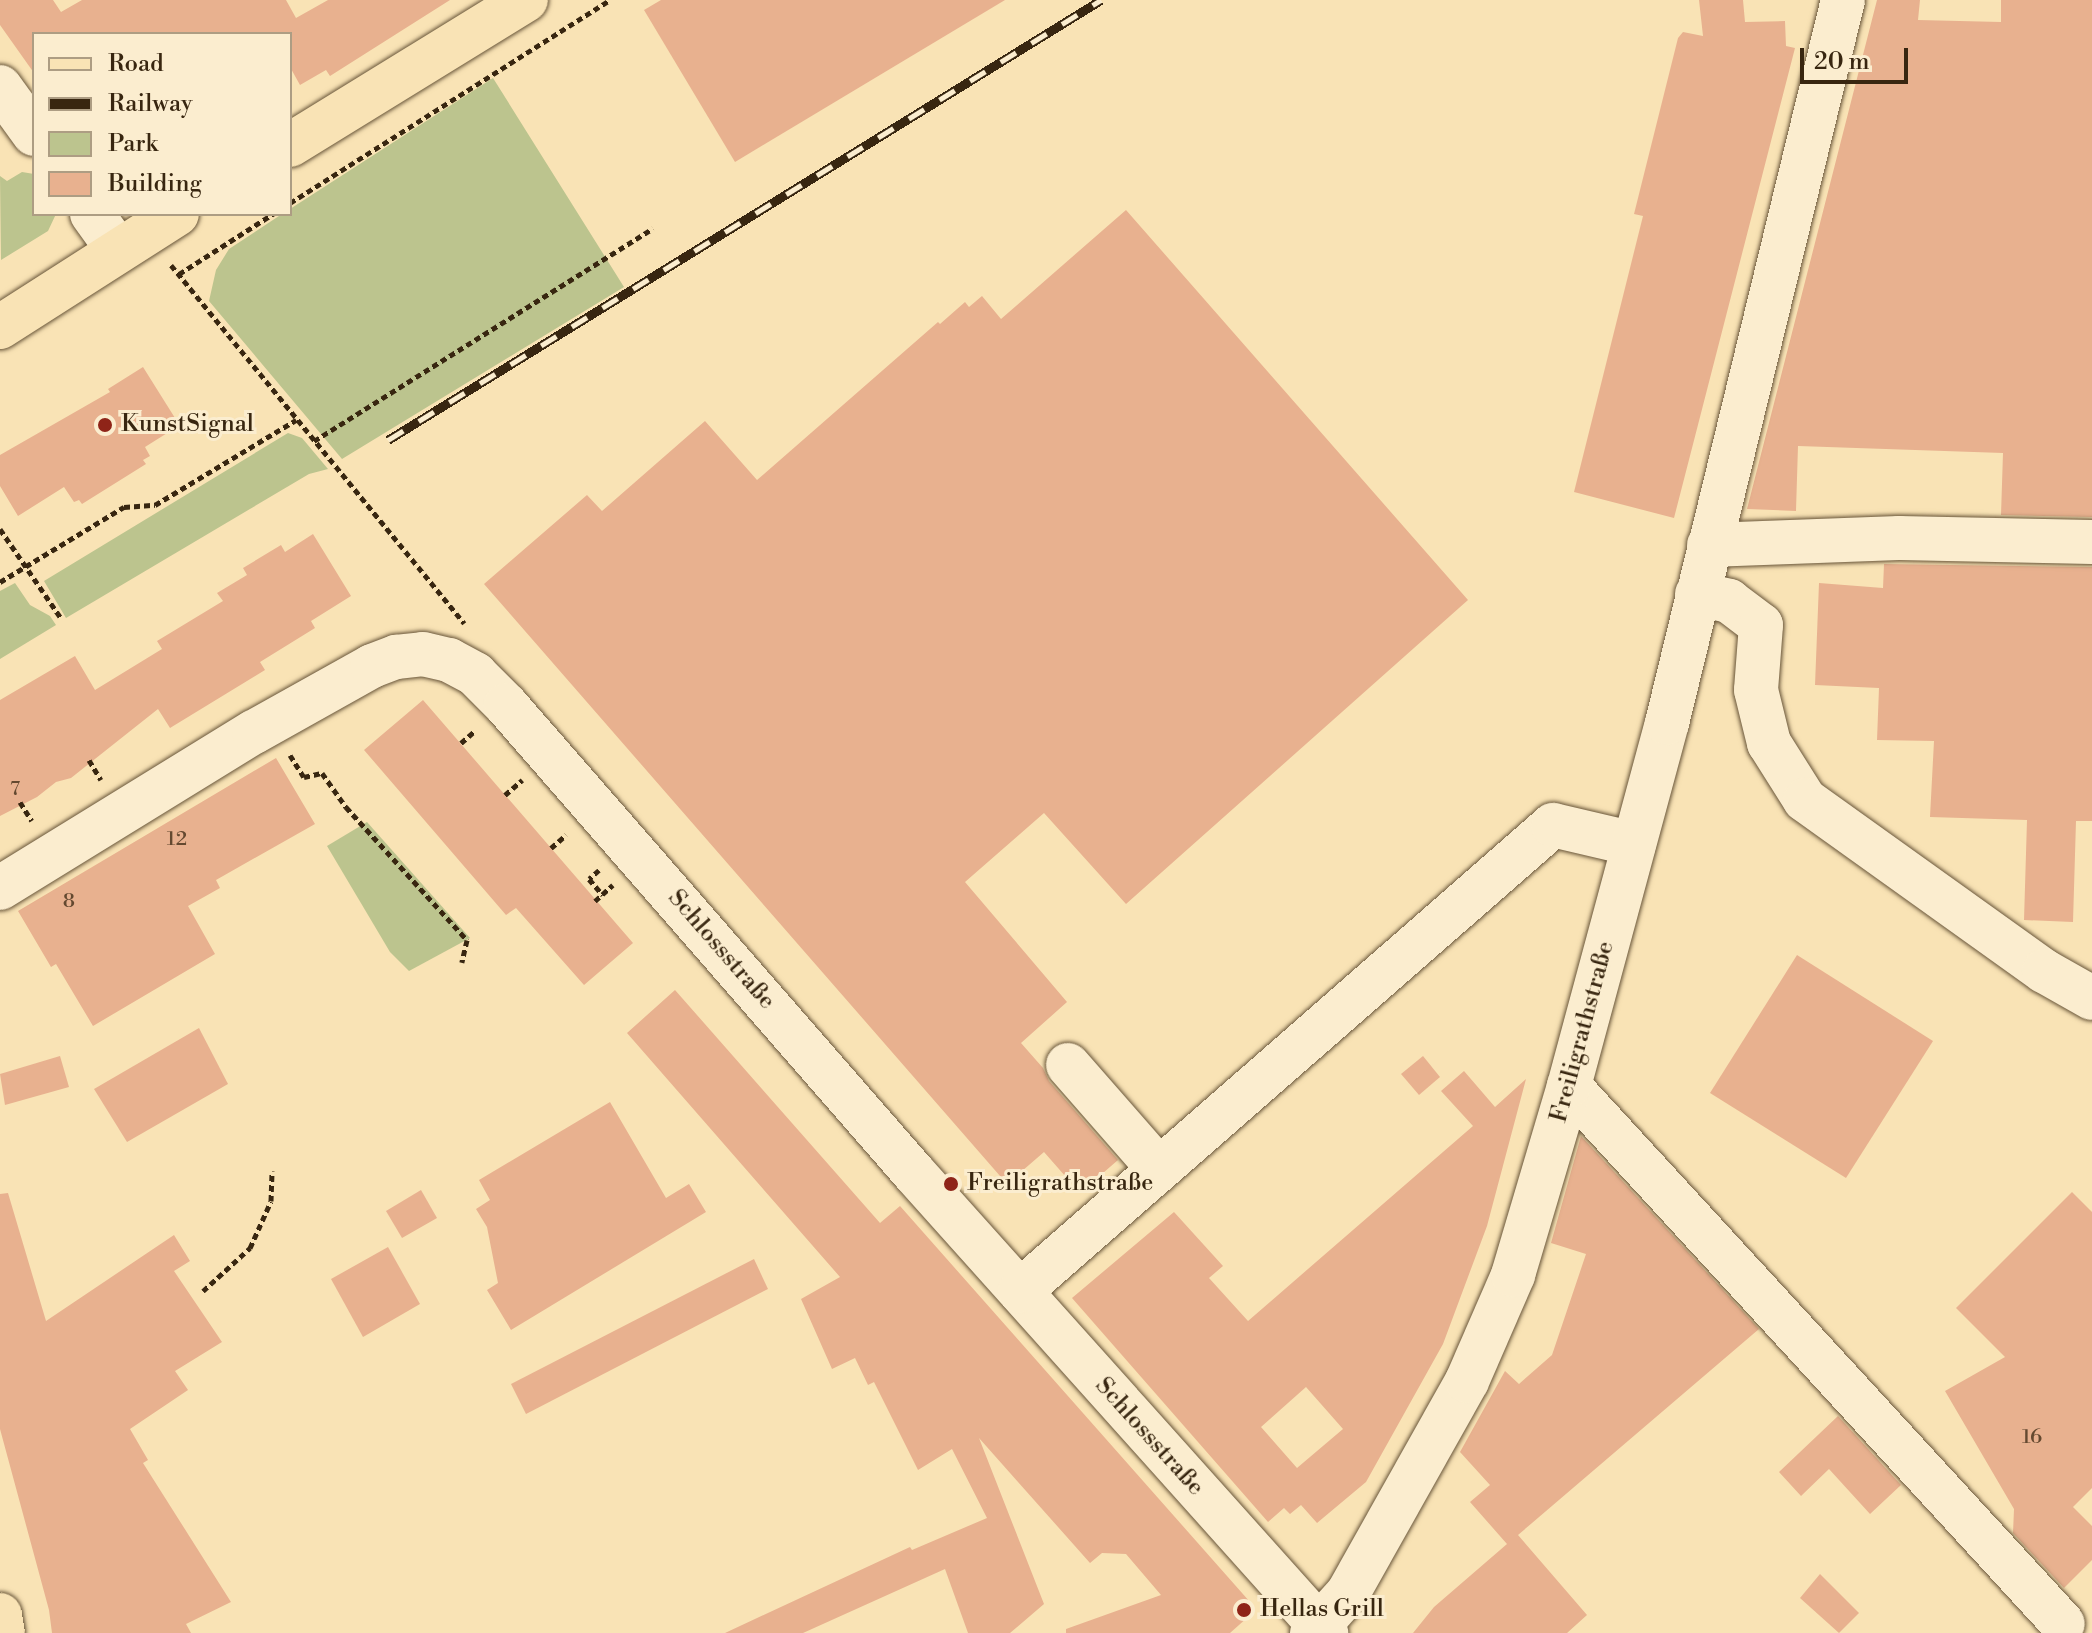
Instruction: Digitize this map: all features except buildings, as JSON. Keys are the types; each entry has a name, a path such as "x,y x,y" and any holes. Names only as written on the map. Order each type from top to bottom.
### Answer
{"main road":[{"path":"292,144 526,0"},
{"path":"0,327 174,216"},
{"path":"0,1615 3,1633"}],"street":[{"name":"Freiligrathstraße","path":"1319,1631 1348,1593 1467,1381 1513,1275 1569,1086 1667,723 1843,0"},
{"path":"0,87 32,131"},
{"path":"93,216 118,250"},
{"path":"1709,545 1899,538 2092,542"},
{"path":"1697,594 1729,601 1761,625 1756,690 1769,743 1805,800 2044,971 2092,998"},
{"name":"Schlossstraße","path":"0,888 270,724 384,662 423,654 449,660 475,674 506,705 1319,1631"},
{"path":"1020,1291 1553,825 1634,844"},
{"path":"1068,1065 1159,1169"},
{"path":"1569,1086 2063,1624"}],"path":[{"path":"292,202 610,0"},
{"path":"270,216 179,274 465,624 449,660"},
{"path":"314,441 653,228"},
{"path":"0,582 124,507 155,505 296,420"},
{"path":"0,529 61,618"},
{"path":"270,724 304,777 322,773 346,807 467,940 462,962"},
{"path":"595,901 603,895"},
{"path":"203,1291 250,1248 271,1201 272,1171"}],"green space":[{"path":"493,78 624,287 342,459 209,301 216,270 229,249 279,216 292,216 292,208"},
{"path":"22,172 32,174 32,216 55,216 48,231 1,260 0,176 7,181"},
{"path":"288,433 302,438 328,469 309,474 66,618 44,581"},
{"path":"15,583 30,605 50,616 56,625 0,659 0,591"},
{"path":"367,822 470,938 409,971 390,952 327,846"}],"railway":[{"path":"388,440 1101,0"}],"place":[{"name":"KunstSignal","path":"105,425"},
{"name":"Freiligrathstraße","path":"951,1184"},
{"name":"Hellas Grill","path":"1244,1610"}]}
